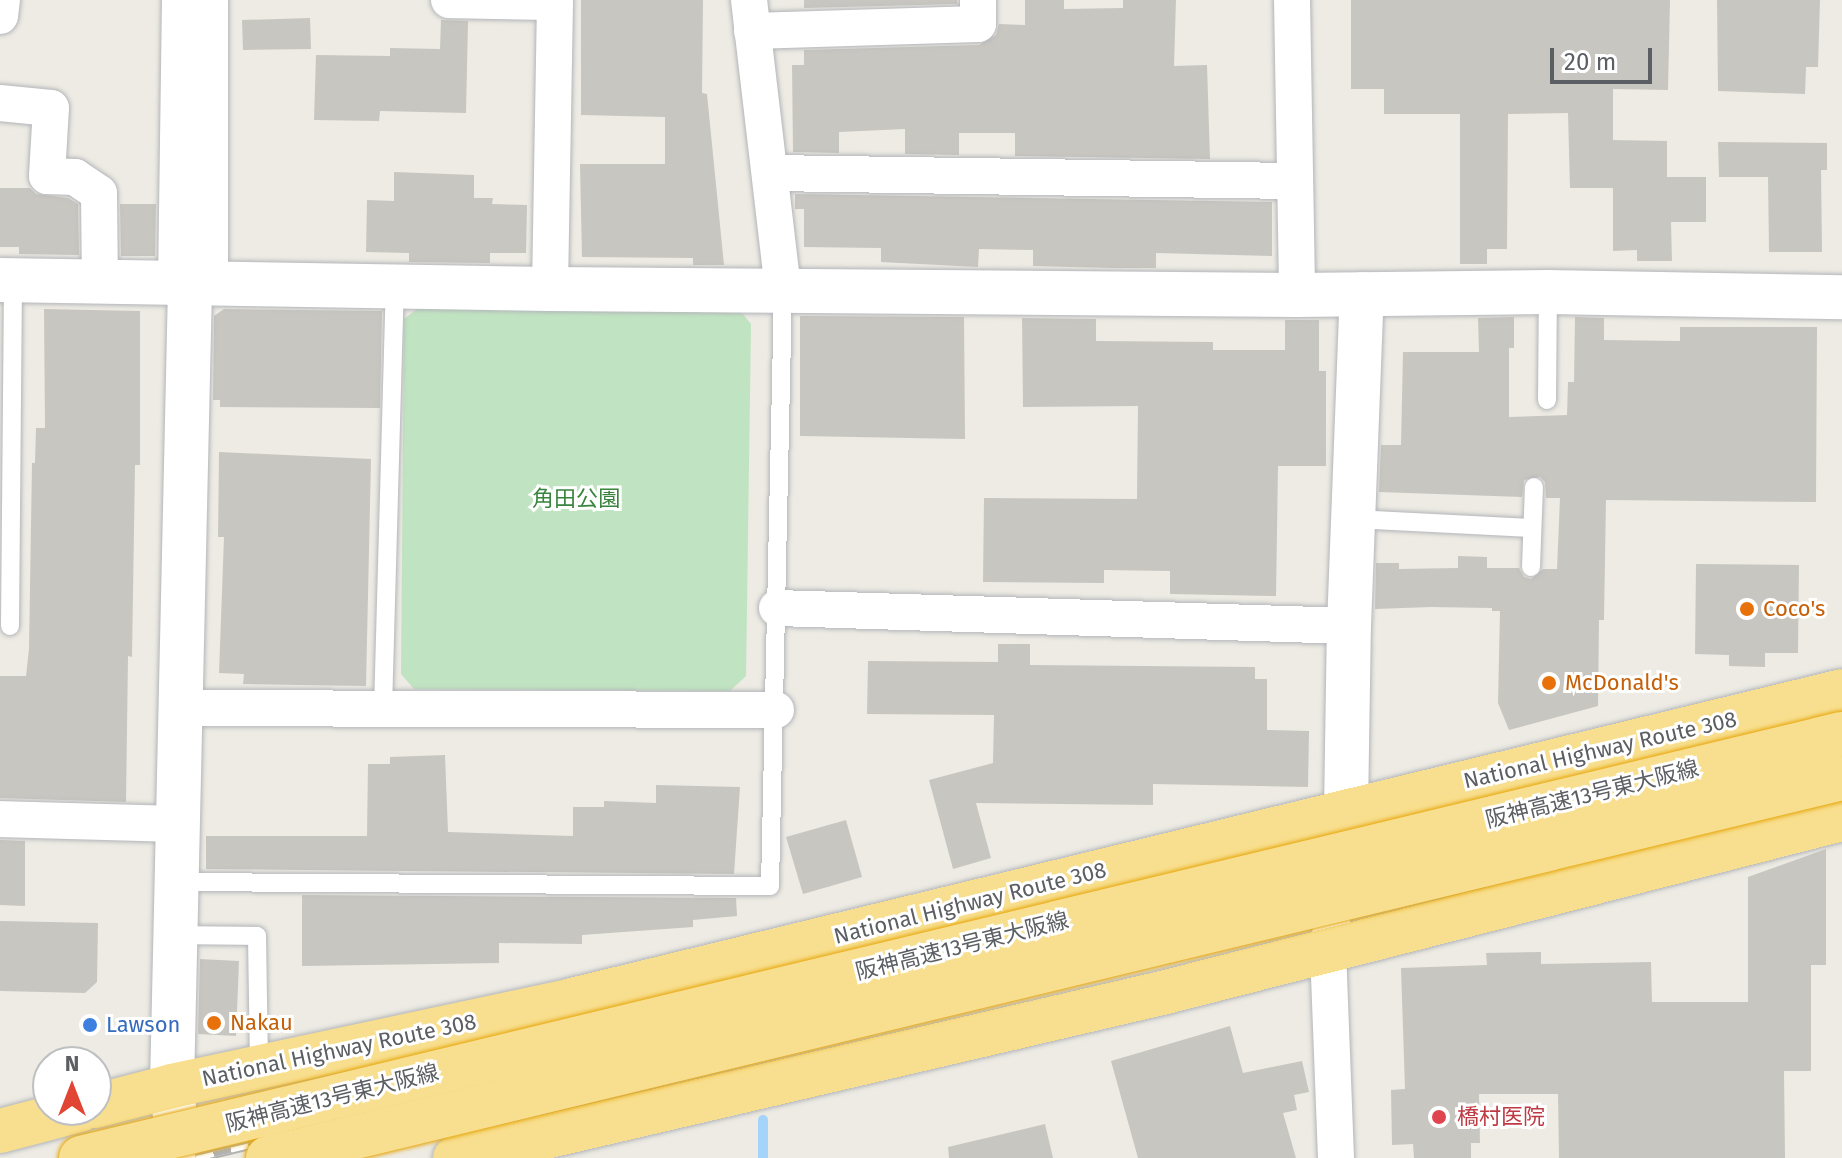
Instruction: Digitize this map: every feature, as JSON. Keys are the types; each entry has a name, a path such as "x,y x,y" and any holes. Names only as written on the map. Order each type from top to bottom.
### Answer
{"highway":[{"name":"National Highway Route 308","path":"112,1102 172,1086 572,1000 1842,691"},
{"name":"阪神高速13号東大阪線","path":"81,1158 1842,734"},
{"name":"阪神高速13号東大阪線","path":"268,1158 1842,778"},
{"path":"455,1158 1162,993 1842,819"},
{"path":"0,1131 32,1123"}],"street":[{"path":"0,16 2,0"},
{"path":"180,0 192,285"},
{"path":"179,1158 172,1086 192,285 210,0"},
{"path":"449,0 555,1 550,289"},
{"path":"783,290 750,15 978,24 978,0"},
{"path":"1292,0 1297,295"},
{"path":"0,103 51,108 47,176 75,177 99,193 100,282"},
{"path":"771,173 1294,181"},
{"path":"6,280 550,289 1297,295 1548,292 1842,297"},
{"path":"1336,1158 1328,950 1346,811 1349,626 1362,294"},
{"path":"777,608 1349,626"},
{"path":"181,708 776,710"},
{"path":"0,819 178,824"}],"lane":[{"path":"6,280 10,626"},
{"path":"383,709 395,287"},
{"path":"178,882 770,886 783,290"},
{"path":"1547,400 1548,292"},
{"path":"1531,567 1534,487"},
{"path":"1353,519 1532,528"},
{"path":"176,935 257,936 259,1067"}],"green space":[{"name":"角田公園","path":"421,306 742,313 751,324 746,676 730,691 414,689 401,674 404,319"}],"building":[{"path":"581,0 703,0 702,93 707,94 724,265 693,265 693,258 582,257 580,164 665,164 665,117 581,115"},
{"path":"804,0 957,0 957,4 804,8"},
{"path":"1025,0 1064,0 1064,9 1123,8 1123,0 1176,0 1174,66 1207,65 1210,159 1015,156 1015,133 959,133 959,155 905,154 905,129 839,132 839,153 793,152 792,65 804,65 804,50 979,45 996,35 999,24 1025,25"},
{"path":"1351,0 1670,0 1668,90 1613,89 1613,140 1667,141 1667,177 1706,177 1706,222 1671,222 1672,261 1637,261 1637,250 1613,251 1613,188 1570,188 1568,113 1508,114 1507,249 1487,249 1487,264 1460,264 1460,114 1384,114 1384,89 1351,89"},
{"path":"1717,0 1820,0 1818,67 1806,67 1805,94 1718,91"},
{"path":"310,18 311,49 243,50 242,20"},
{"path":"441,20 468,21 466,113 380,111 379,121 314,120 316,55 390,56 390,48 440,49"},
{"path":"1718,142 1827,143 1827,170 1821,170 1822,252 1769,252 1768,177 1719,177"},
{"path":"394,172 474,175 474,198 493,198 492,204 527,205 526,253 490,253 490,263 409,262 409,253 366,252 367,200 394,201"},
{"path":"0,188 30,188 36,194 68,198 78,204 79,255 19,254 19,247 0,247"},
{"path":"795,194 1272,202 1272,256 1156,253 1156,268 1112,268 1033,266 1033,250 979,249 978,267 881,262 881,248 804,247 804,209 795,209"},
{"path":"120,204 156,204 155,256 121,256"},
{"path":"44,309 140,311 140,465 135,465 126,802 0,798 0,676 26,676 29,649 32,463 35,463 36,428 45,428"},
{"path":"224,309 382,311 380,408 220,407 220,400 213,400 214,316"},
{"path":"800,316 964,317 965,439 800,436"},
{"path":"1514,317 1514,348 1509,348 1509,417 1567,415 1568,382 1574,382 1575,317 1604,318 1604,340 1680,341 1680,327 1817,327 1816,502 1606,500 1604,620 1599,620 1598,706 1509,730 1498,703 1500,611 1492,611 1492,608 1431,607 1375,609 1376,563 1399,563 1399,569 1458,568 1458,556 1487,557 1487,568 1519,568 1524,577 1531,579 1543,569 1557,569 1560,498 1546,498 1545,482 1540,477 1524,480 1522,497 1379,492 1381,445 1401,445 1403,352 1479,352 1478,318"},
{"path":"1022,318 1096,319 1096,341 1213,342 1213,350 1285,350 1285,320 1319,320 1319,371 1326,371 1326,466 1278,466 1276,596 1170,594 1170,571 1104,570 1104,583 983,582 984,498 1137,499 1138,406 1023,407"},
{"path":"219,452 371,459 366,686 243,684 244,674 219,673 224,537 218,537"},
{"name":"Coco's","path":"1696,564 1799,565 1798,653 1765,653 1765,667 1729,666 1729,655 1695,654"},
{"path":"998,644 1030,644 1030,665 1255,667 1255,679 1267,679 1267,730 1309,731 1308,787 1153,784 1153,805 976,803 991,858 953,869 929,780 993,763 994,715 867,714 868,661 998,662"},
{"path":"445,755 448,832 573,836 573,807 604,807 604,801 656,803 656,785 740,787 734,874 206,869 206,836 367,836 368,764 390,764 390,757"},
{"path":"846,820 862,877 803,894 786,837"},
{"path":"0,840 25,841 25,906 0,905"},
{"path":"1826,849 1826,965 1811,965 1811,1071 1784,1071 1785,1158 1559,1158 1558,1094 1479,1094 1480,1143 1471,1143 1471,1158 1414,1158 1413,1144 1392,1145 1391,1090 1405,1089 1401,968 1487,965 1486,953 1541,952 1541,964 1651,962 1652,1002 1748,1002 1748,877"},
{"path":"302,895 736,898 737,916 693,920 693,927 582,935 582,944 499,943 499,963 302,966"},
{"path":"0,921 98,923 97,982 85,993 0,991"},
{"path":"200,959 239,961 236,1036 198,1034"},
{"path":"1230,1026 1243,1073 1302,1061 1309,1092 1294,1095 1297,1110 1283,1113 1296,1158 1138,1158 1111,1061"},
{"path":"1045,1124 1053,1158 949,1158 948,1147"}],"waterway":[{"path":"763,1120 763,1158"}],"railway":[{"path":"139,1158 1473,820 1842,740"},
{"path":"196,1158 1842,762"}],"place":[{"name":"Coco's","path":"1747,609"},
{"name":"McDonald's","path":"1549,683"},
{"name":"Nakau","path":"214,1023"},
{"name":"Lawson","path":"90,1025"},
{"name":"橋村医院","path":"1439,1117"}]}
